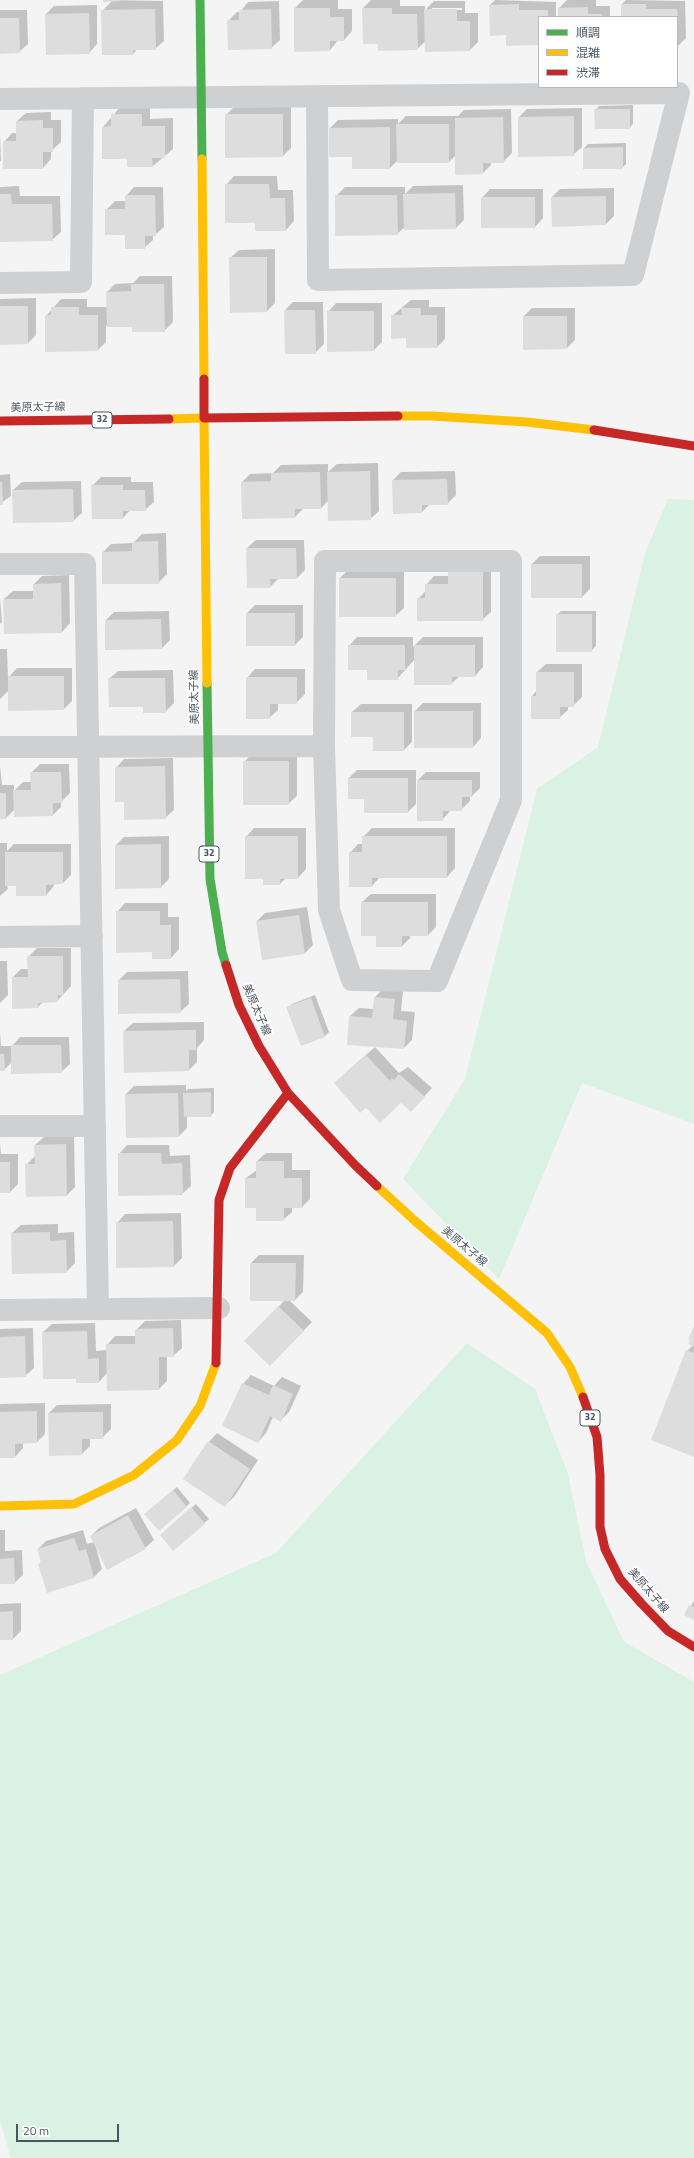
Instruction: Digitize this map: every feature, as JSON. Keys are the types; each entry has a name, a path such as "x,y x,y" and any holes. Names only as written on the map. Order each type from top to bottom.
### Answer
{"main road":[{"path":"200,0 204,418 432,416 557,426 626,434 694,446"},
{"name":"美原太子線","path":"0,421 204,418 210,879 222,952 239,1005 258,1046 288,1093 355,1165 415,1221 547,1334 570,1367 584,1399 596,1437 600,1475 600,1527 605,1549 620,1579 668,1632 694,1647"},
{"path":"0,1506 74,1504 134,1475 177,1440 200,1406 217,1360 219,1308 219,1200 230,1168 288,1093"}],"street":[{"path":"0,99 679,93 633,275 318,280 317,97"},
{"path":"0,283 82,282 83,98"},
{"path":"325,561 511,561 511,800 436,980 352,980 329,910 324,746 325,561"},
{"path":"0,564 85,564 98,1309"},
{"path":"0,747 89,745 324,746"},
{"path":"0,937 92,936"},
{"path":"0,1126 95,1126"},
{"path":"0,1310 219,1308"}],"green space":[{"path":"668,499 694,500 694,1124 582,1083 499,1279 403,1179 465,1079 537,789 598,747 645,553"},
{"path":"467,1343 535,1389 568,1474 586,1561 624,1642 694,1682 694,2158 11,2158 0,2121 0,1675 276,1553"}],"building":[{"path":"103,0 121,0 121,1 103,2"},
{"path":"519,4 519,10 548,10 548,16 538,16 538,45 506,46 506,35 490,36 489,5"},
{"path":"621,4 646,4 646,9 677,9 678,16 621,16"},
{"path":"588,7 588,14 602,14 602,16 558,16 558,8"},
{"path":"294,8 330,8 330,17 344,17 344,41 330,41 330,51 294,52"},
{"path":"362,8 392,8 392,14 417,14 418,50 378,51 378,44 363,44"},
{"path":"155,9 156,50 133,50 133,55 102,55 101,10"},
{"path":"271,9 272,49 228,50 227,20 239,20 239,10"},
{"path":"424,9 457,9 457,21 470,21 470,51 425,52"},
{"path":"89,13 90,54 46,55 45,14"},
{"path":"0,18 19,18 20,53 0,54"},
{"path":"594,109 630,109 630,129 595,129"},
{"path":"111,114 142,114 142,126 165,126 165,158 152,158 153,167 127,167 127,159 102,159 102,127 111,126"},
{"path":"225,114 283,114 283,157 225,158"},
{"path":"574,116 574,156 518,157 518,117"},
{"path":"503,117 504,163 483,163 483,174 455,175 455,118"},
{"path":"43,120 43,128 53,128 53,152 43,152 43,169 3,169 3,141 16,141 16,121"},
{"path":"396,124 449,124 449,163 397,163"},
{"path":"390,127 390,169 352,169 352,157 329,157 329,128"},
{"path":"623,147 623,169 583,169 583,148"},
{"path":"225,184 269,184 270,198 285,198 286,231 255,231 255,223 225,223"},
{"path":"455,193 456,229 404,230 403,194"},
{"path":"0,194 11,194 12,204 52,204 53,241 0,242"},
{"path":"125,195 155,195 156,236 145,236 145,249 125,249 125,235 105,235 105,209 125,209"},
{"path":"335,195 397,195 398,235 335,236"},
{"path":"606,196 606,225 552,227 551,197"},
{"path":"481,197 535,197 535,228 481,228"},
{"path":"229,257 267,257 267,312 230,313"},
{"path":"131,284 164,284 165,332 132,332 132,327 107,327 106,292 131,291"},
{"path":"0,306 28,306 28,344 0,345"},
{"path":"51,307 79,307 79,315 98,315 98,351 45,352 45,315 51,315"},
{"path":"401,308 421,308 421,315 437,315 437,348 406,348 406,338 391,339 391,315 402,315"},
{"path":"284,310 315,310 316,354 285,354"},
{"path":"327,311 374,311 374,351 327,352"},
{"path":"523,316 567,316 567,349 523,350"},
{"path":"370,471 371,520 328,521 327,472"},
{"path":"320,472 321,509 295,509 295,518 242,519 241,482 271,481 271,473"},
{"path":"447,479 448,505 422,505 422,513 393,514 392,480"},
{"path":"0,482 2,482 3,505 0,505"},
{"path":"91,485 123,485 123,490 145,490 146,511 123,511 123,519 92,519"},
{"path":"73,489 74,522 13,523 12,490"},
{"path":"158,541 159,584 102,584 102,552 132,551 132,542"},
{"path":"246,548 296,548 297,579 270,579 271,588 247,588"},
{"path":"531,564 582,564 582,598 531,598"},
{"path":"448,570 483,570 483,621 417,621 417,598 425,598 425,584 448,584"},
{"path":"339,578 396,578 396,617 339,617"},
{"path":"61,583 62,633 4,634 3,599 33,599 33,584"},
{"path":"246,613 295,613 295,646 246,646"},
{"path":"556,614 592,614 592,652 556,652"},
{"path":"161,619 162,649 105,650 105,620"},
{"path":"348,645 405,645 405,670 398,670 398,680 367,680 367,670 348,670"},
{"path":"414,645 475,645 475,677 452,677 452,685 414,685"},
{"path":"536,672 574,672 574,707 560,707 560,719 531,719 531,696 536,696"},
{"path":"8,676 64,676 64,710 8,711"},
{"path":"246,677 297,677 297,704 270,704 270,719 246,719"},
{"path":"108,678 165,678 166,713 143,713 143,707 109,707"},
{"path":"414,711 473,711 473,748 414,748"},
{"path":"351,712 404,712 404,751 373,751 373,737 351,737"},
{"path":"243,761 289,761 289,805 243,805"},
{"path":"165,766 166,819 124,820 124,802 115,802 115,767"},
{"path":"30,772 61,772 62,803 53,803 53,816 14,817 13,790 31,790"},
{"path":"348,778 408,778 408,813 364,813 364,799 348,799"},
{"path":"417,780 472,780 472,797 462,797 462,811 443,811 443,821 417,821"},
{"path":"0,793 6,793 6,819 0,819"},
{"path":"245,836 298,836 298,879 280,879 280,885 263,885 263,879 245,879"},
{"path":"362,836 447,836 447,878 372,878 372,887 349,887 349,852 362,852"},
{"path":"161,844 161,888 115,889 115,845"},
{"path":"5,852 63,852 63,884 46,885 46,896 16,896 16,886 5,886"},
{"path":"361,902 428,902 428,936 402,936 402,947 376,947 376,936 361,936"},
{"path":"116,911 160,911 160,925 171,925 171,959 152,959 152,952 116,953"},
{"path":"299,915 305,954 262,960 256,921"},
{"path":"27,956 63,956 63,995 58,995 58,1002 38,1003 38,1008 12,1009 12,977 28,977"},
{"path":"180,979 181,1013 118,1014 118,980"},
{"path":"374,997 395,999 393,1019 407,1021 404,1049 347,1045 349,1016 372,1018"},
{"path":"311,998 325,1037 301,1046 286,1007"},
{"path":"196,1030 196,1050 189,1050 189,1071 124,1073 123,1031"},
{"path":"11,1045 61,1045 62,1073 11,1074"},
{"path":"0,1054 4,1054 5,1071 0,1071"},
{"path":"366,1055 390,1081 392,1078 394,1080 399,1074 425,1097 411,1112 401,1103 380,1123 366,1108 360,1113 334,1083"},
{"path":"211,1092 211,1117 184,1117 183,1093"},
{"path":"178,1093 179,1137 126,1138 125,1094"},
{"path":"66,1144 67,1196 26,1197 25,1164 35,1164 34,1145"},
{"path":"118,1153 161,1153 162,1164 182,1163 183,1195 118,1196"},
{"path":"256,1161 284,1161 284,1178 302,1178 302,1208 284,1208 284,1221 256,1221 256,1208 245,1208 245,1178 256,1178"},
{"path":"0,1162 10,1162 10,1193 0,1193"},
{"path":"173,1221 174,1267 116,1268 116,1222"},
{"path":"50,1232 50,1241 66,1240 67,1273 12,1274 11,1233"},
{"path":"250,1263 296,1263 295,1301 250,1301"},
{"path":"278,1306 304,1331 270,1366 244,1341"},
{"path":"694,1326 694,1346 688,1344 690,1340 688,1339"},
{"path":"173,1328 174,1357 159,1357 159,1390 107,1391 106,1344 135,1344 135,1329"},
{"path":"87,1331 88,1359 99,1358 99,1383 76,1383 76,1379 43,1379 42,1332"},
{"path":"25,1336 26,1377 0,1378 0,1337"},
{"path":"686,1350 694,1353 694,1457 651,1440"},
{"path":"242,1383 269,1395 273,1385 293,1394 281,1422 270,1416 258,1443 222,1426"},
{"path":"37,1411 37,1443 15,1444 15,1458 0,1458 0,1412"},
{"path":"103,1412 103,1439 82,1439 82,1455 49,1456 48,1413"},
{"path":"208,1441 250,1469 225,1507 183,1479"},
{"path":"173,1490 187,1507 159,1531 144,1514"},
{"path":"191,1507 205,1524 173,1551 160,1535"},
{"path":"128,1515 146,1549 107,1570 90,1536"},
{"path":"74,1538 79,1551 86,1549 94,1578 47,1593 38,1564 41,1563 37,1549"},
{"path":"14,1558 15,1584 0,1584 0,1559"},
{"path":"689,1605 694,1607 694,1620 684,1615"},
{"path":"13,1611 13,1640 0,1640 0,1612"}],"traffic: fast":[{"path":"200,0 202,159"},
{"path":"207,683 210,879 222,952 226,965"}],"traffic: slow":[{"path":"202,159 204,379"},
{"path":"398,416 432,416 527,422 594,430"},
{"path":"169,419 204,418 207,683"},
{"path":"377,1186 415,1221 547,1333 570,1367 583,1397"},
{"path":"0,1506 74,1504 134,1475 177,1440 200,1406 216,1363"}],"traffic: jam":[{"path":"204,379 204,418 398,416"},
{"path":"0,421 169,419"},
{"path":"594,430 694,446"},
{"path":"226,965 239,1005 259,1046 288,1093 355,1165 377,1186"},
{"path":"216,1363 219,1200 230,1168 288,1093"},
{"path":"583,1397 597,1437 600,1475 600,1527 605,1549 620,1579 641,1603 668,1631 694,1647"}]}
